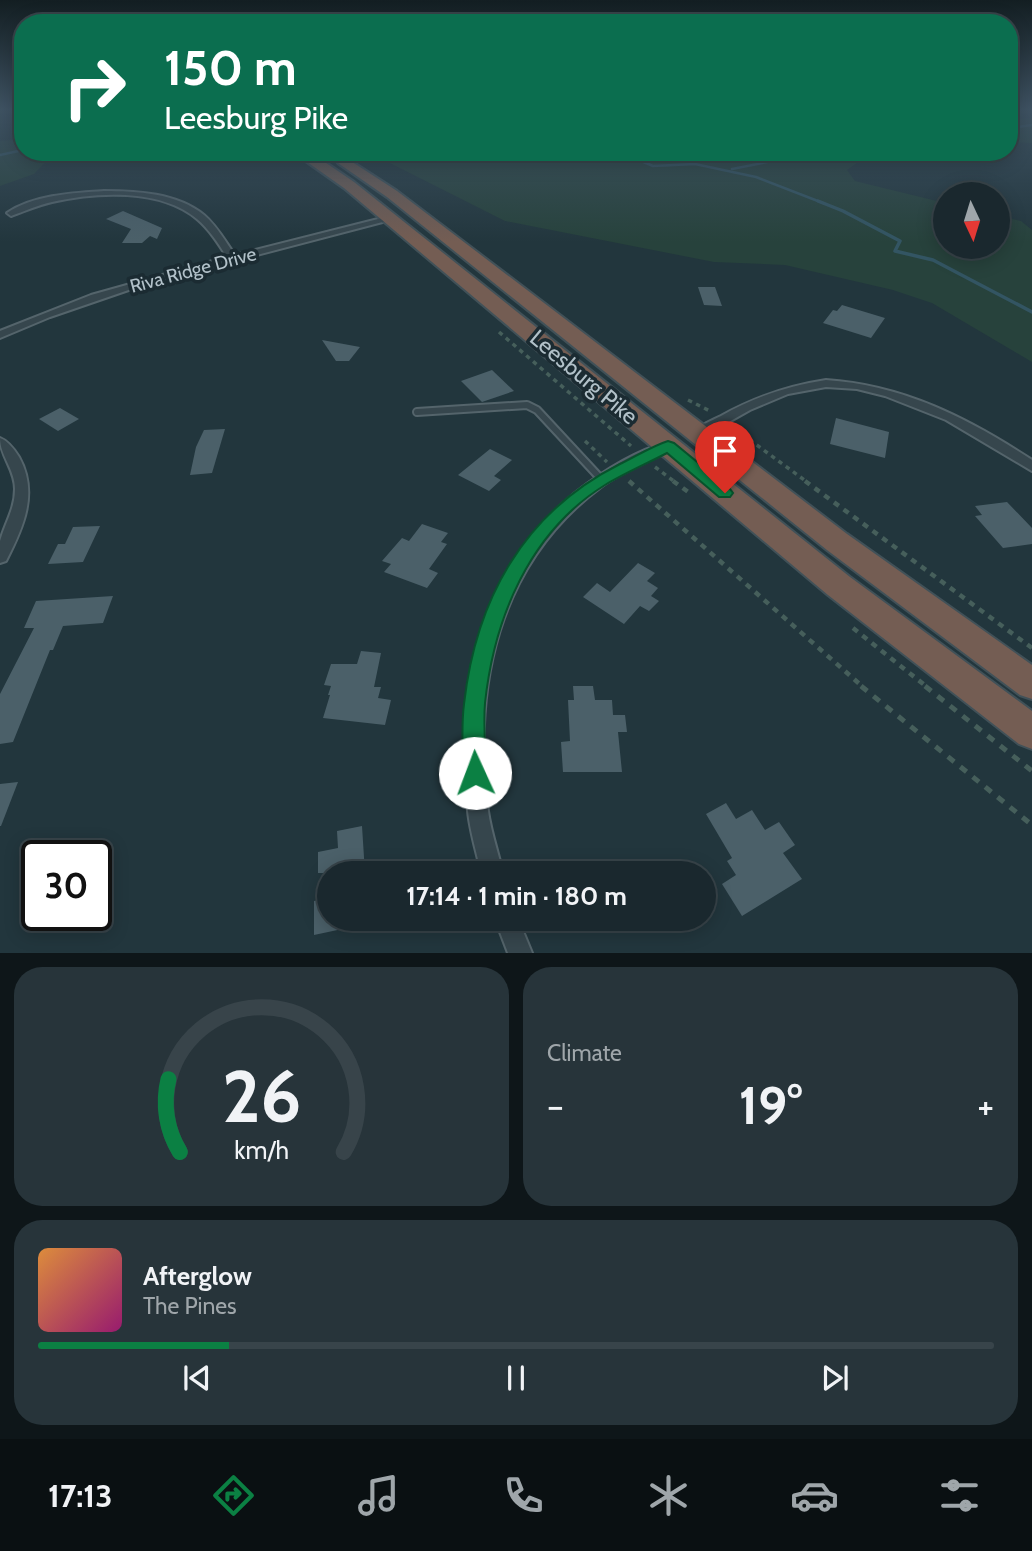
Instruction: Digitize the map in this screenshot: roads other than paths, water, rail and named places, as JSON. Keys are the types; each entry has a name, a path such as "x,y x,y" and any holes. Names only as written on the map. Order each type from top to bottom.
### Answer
{"highway":[{"name":"Leesburg Pike","path":"314,161 390,219 850,595 1032,732"},
{"name":"Leesburg Pike","path":"342,161 392,194 711,427 900,589 1032,684"},
{"path":"668,446 689,448 710,458 818,543 900,589"}],"street":[{"path":"11,213 32,204 68,197 119,194 158,198 195,212 233,259"},
{"name":"Riva Ridge Drive","path":"0,335 92,298 390,219"},
{"path":"711,427 796,388 827,383 863,386 903,397 954,419 1032,466"},
{"path":"0,442 11,453 19,468 23,487 14,531 0,557"},
{"path":"489,861 478,812 473,754 474,706 481,660 491,622 507,585 539,536 572,502 610,475 668,446"},
{"path":"512,931 520,953"}],"lane":[{"path":"417,412 527,405 537,410 610,475"}],"waterway":[{"path":"0,155 7,153"},
{"path":"641,161 653,166 695,164 756,177 823,203"},
{"path":"732,169 772,161"},
{"path":"818,201 823,203"},
{"path":"823,203 900,241 895,251 933,260 1032,312"}]}
